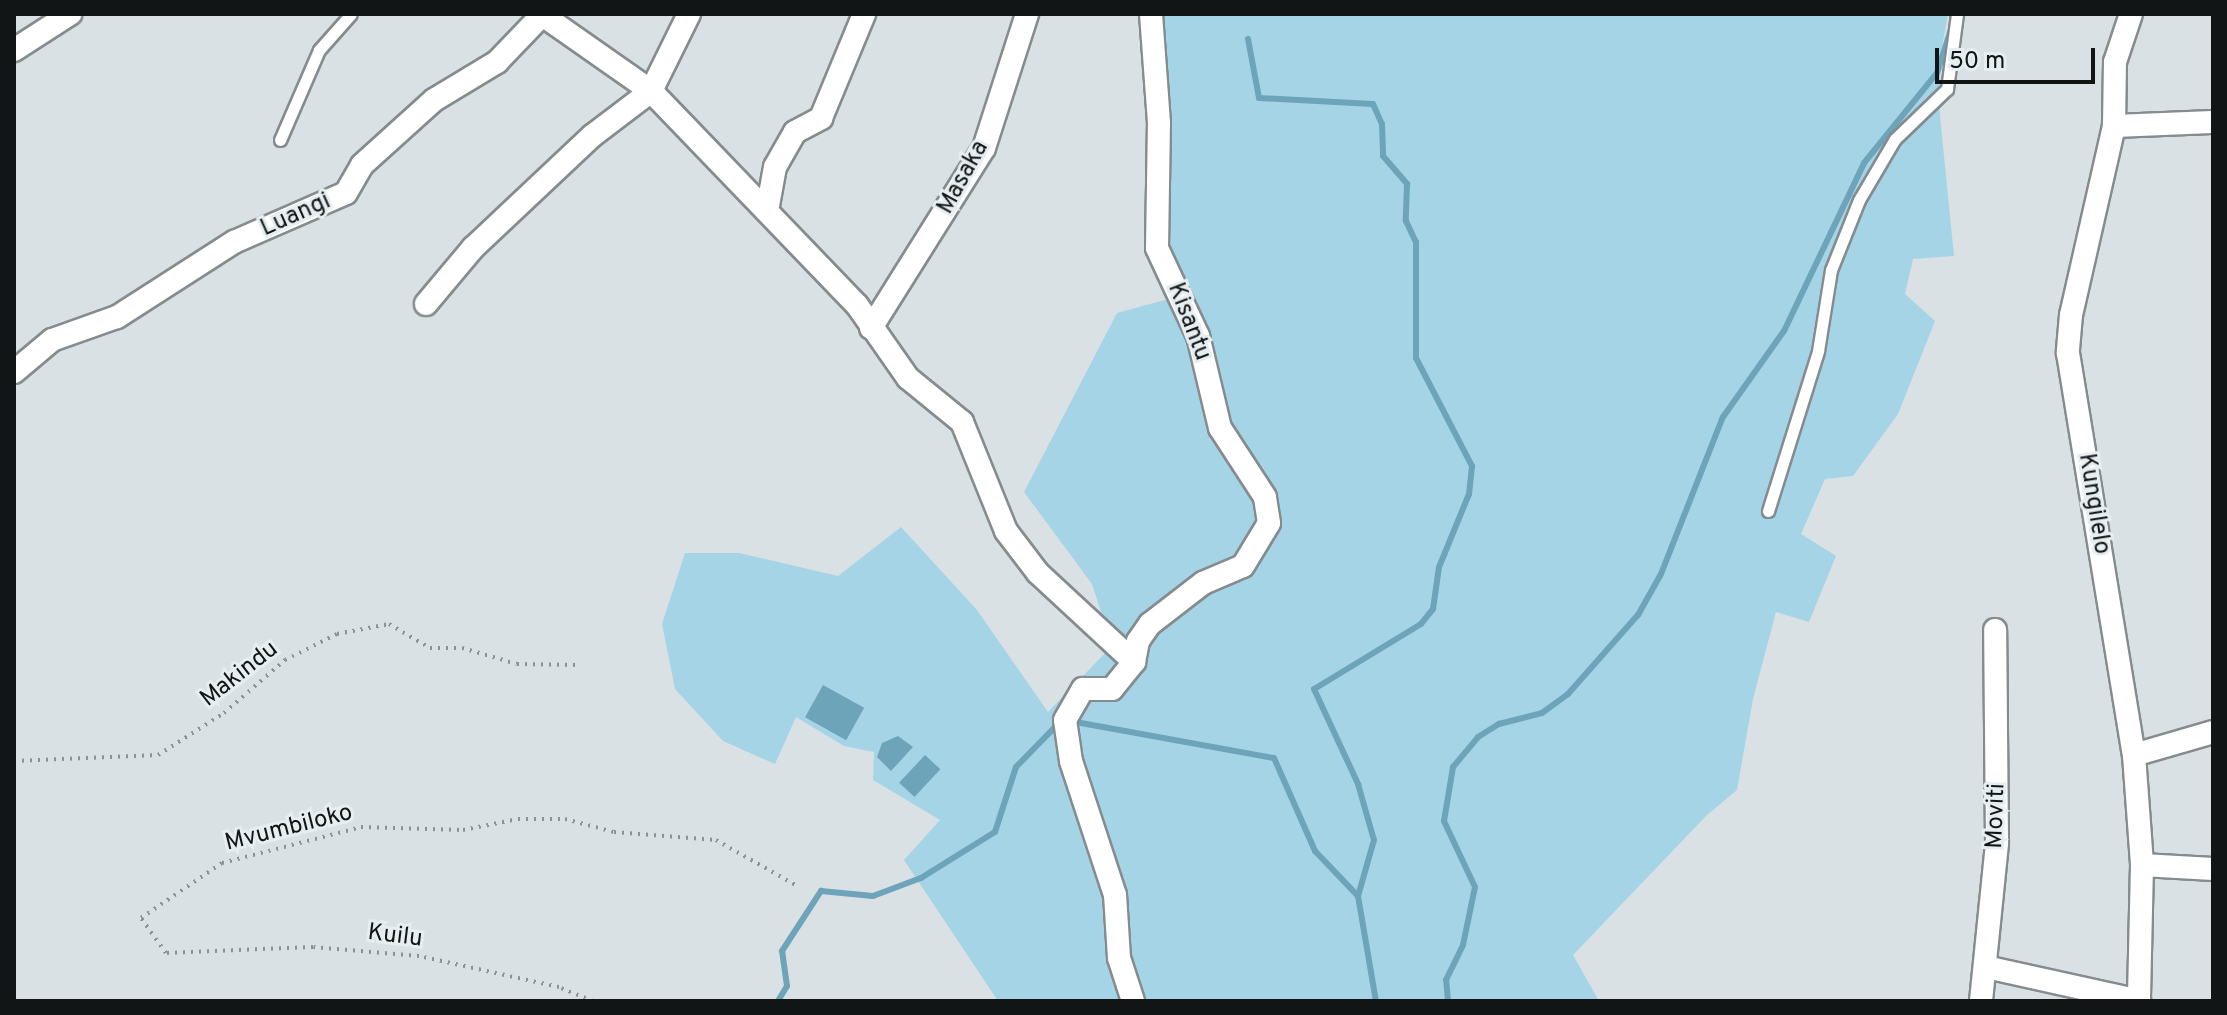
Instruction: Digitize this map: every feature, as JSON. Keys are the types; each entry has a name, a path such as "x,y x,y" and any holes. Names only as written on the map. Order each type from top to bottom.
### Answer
{"street":[{"path":"14,50 70,14"},
{"path":"542,14 651,91 857,305 908,378 962,422 1006,531 1022,552 1134,662 1112,689 1083,689 1065,720 1071,761 1115,895 1119,958 1133,1001"},
{"name":"Luangi","path":"14,372 52,340 117,317 234,242 346,193 362,165 434,100 497,62 542,14"},
{"path":"426,304 473,248 592,136 651,91 689,14"},
{"path":"767,211 775,167 795,132 821,118 864,14"},
{"name":"Masaka","path":"871,328 984,148 1027,14"},
{"name":"Kisantu","path":"1134,662 1138,641 1150,624 1203,583 1243,566 1269,523 1265,497 1220,428 1194,324 1157,248 1159,123 1151,14"},
{"name":"Kungilelo","path":"2131,14 2115,62 2114,126 2071,315 2068,353 2134,755 2142,865 2139,1001"},
{"path":"2114,126 2213,122"},
{"name":"Moviti","path":"1981,1001 1986,967 2000,737 1995,630"},
{"path":"2134,755 2213,732"},
{"path":"2142,865 2213,869"},
{"path":"1986,967 2139,1001"}],"lane":[{"path":"280,140 319,50 351,14"},
{"path":"1768,511 1818,351 1836,257 1859,200 1895,139 1947,89 1957,14"}],"path":[{"name":"Makindu","path":"14,761 158,755 224,713 285,660 337,634 389,624 430,648 462,648 517,664 577,665"},
{"name":"Mvumbiloko","path":"187,952 166,953 141,918 222,863 361,827 463,830 518,819 565,819 614,832 716,840 799,887"},
{"name":"Kuilu","path":"187,952 313,947 419,956 559,987 593,1001"}],"shaded area":[{"path":"1163,14 1948,14 1940,58 1940,116 1954,256 1913,259 1905,294 1935,321 1898,414 1853,476 1825,479 1801,534 1836,556 1809,622 1776,612 1753,699 1737,790 1707,815 1573,955 1599,1001 998,1001 904,860 940,820 873,780 874,752 844,746 796,717 775,764 723,741 675,689 662,624 685,553 739,553 838,576 901,527 977,610 1048,712 1112,646 1092,584 1024,492 1117,313 1172,298"},
{"path":"823,685 864,708 846,740 805,717"},
{"path":"898,736 913,747 891,771 877,757 882,743"},
{"path":"925,755 940,769 914,797 899,783"}],"waterway":[{"path":"1448,1001 1446,980 1463,945 1475,887 1444,821 1453,767 1478,737 1499,724 1542,713 1568,694 1638,615 1661,574 1723,417 1784,331 1864,163 1937,73 1951,29"},
{"path":"1248,39 1259,98 1373,104 1382,124 1383,156 1407,184 1406,221 1416,242 1416,358 1472,466 1469,494 1439,567 1433,609 1421,624 1314,689 1358,784 1374,840 1358,896 1376,1001"},
{"path":"1070,721 1274,758 1315,851 1358,896"},
{"path":"778,1001 787,986 782,951 821,891 873,896 921,878 995,832 1016,767 1059,723"}]}
